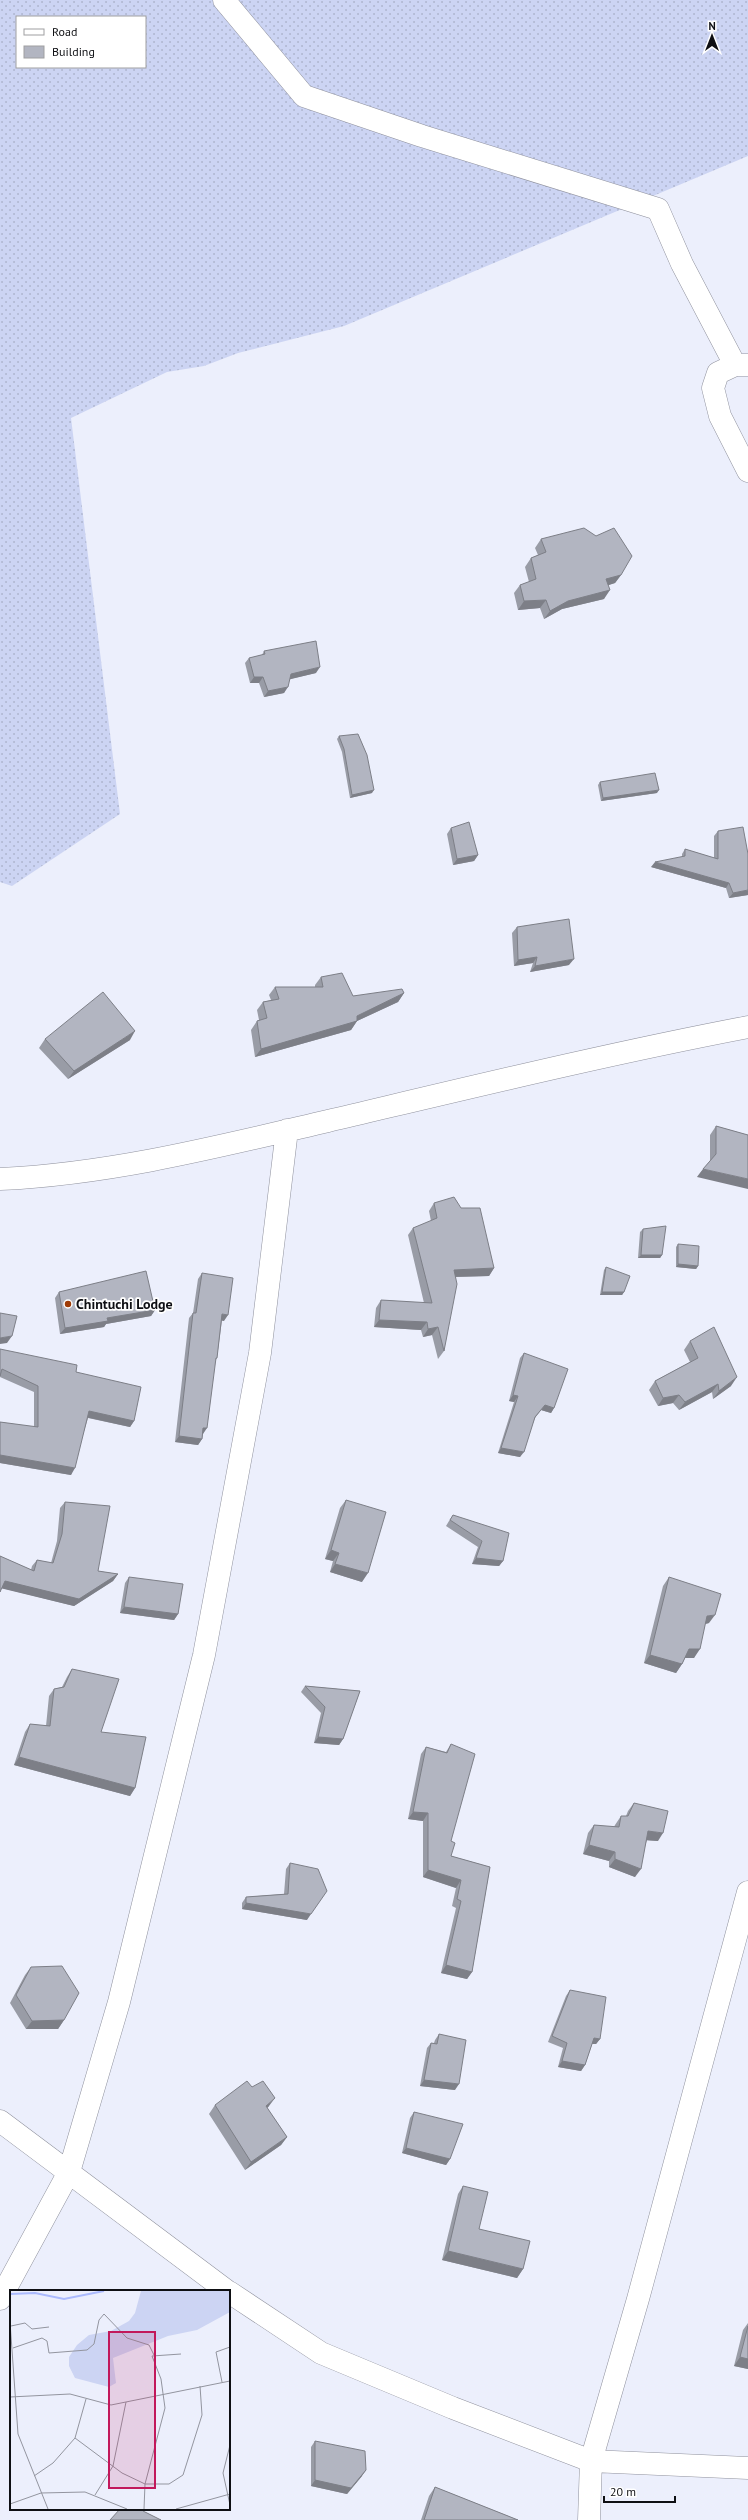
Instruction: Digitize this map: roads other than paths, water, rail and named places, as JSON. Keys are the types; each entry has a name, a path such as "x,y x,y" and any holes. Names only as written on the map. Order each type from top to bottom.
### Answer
{"street":[{"path":"224,0 304,96 422,136 658,209 682,264 742,365 718,373 713,388 720,416 748,471"},
{"path":"0,1179 45,1177 98,1170 287,1130 636,1049 748,1027"},
{"path":"0,2299 69,2172 119,2002 204,1655 260,1353 287,1130"},
{"path":"589,2520 591,2461 640,2292 748,1892"},
{"path":"0,2121 225,2290"},
{"path":"230,2293 321,2353 453,2408 591,2461 748,2468"}],"place":[{"name":"Chintuchi Lodge","path":"68,1304"}]}
